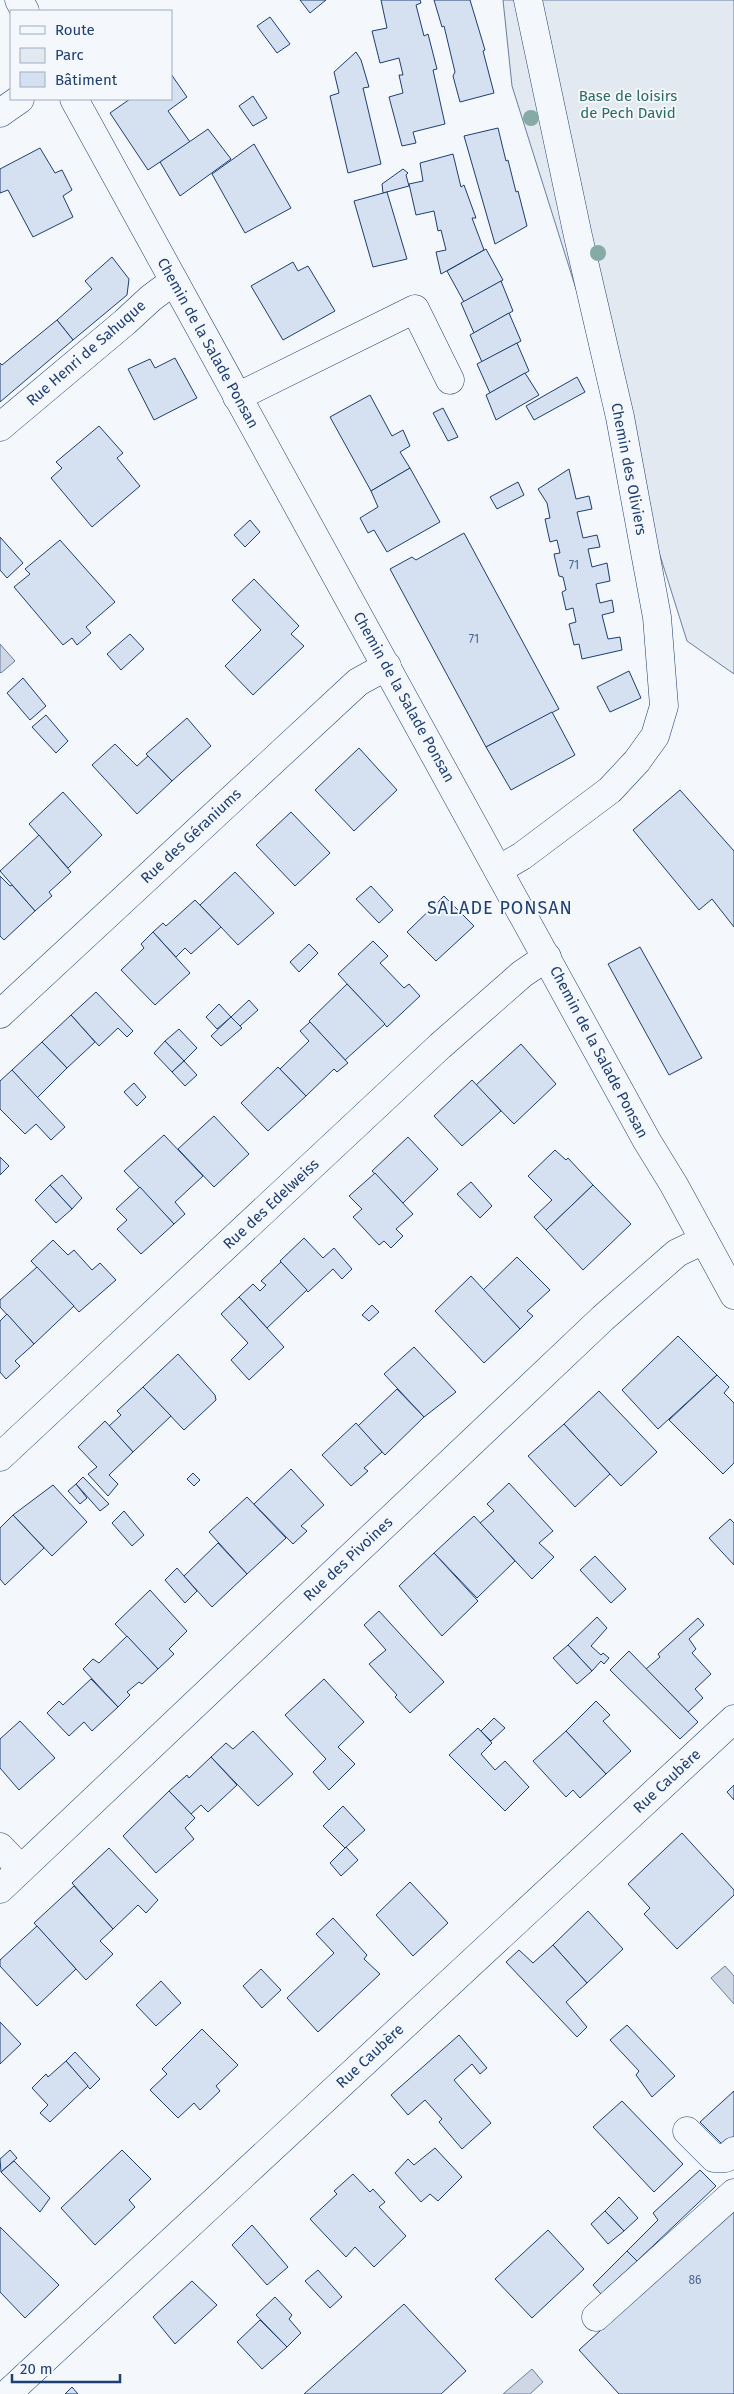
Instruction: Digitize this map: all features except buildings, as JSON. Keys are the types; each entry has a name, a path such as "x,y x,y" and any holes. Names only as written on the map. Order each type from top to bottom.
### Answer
{"street":[{"name":"Chemin des Oliviers","path":"498,870 522,856 610,790 637,761 655,736 664,706 657,617 620,417 528,0"},
{"name":"Chemin de la Salade Ponsan","path":"75,100 734,1296"},
{"name":"Rue Henri de Sahuque","path":"0,427 151,298 174,281"},
{"path":"237,397 415,309 450,380"},
{"name":"Rue des Géraniums","path":"0,1014 350,688 387,666"},
{"name":"Rue des Edelweiss","path":"0,1457 440,1046 522,974 547,957"},
{"name":"Rue des Pivoines","path":"0,1889 603,1318 677,1253 704,1240"},
{"name":"Rue Caubère","path":"7,2394 734,1719"},
{"path":"0,1847 21,1869"},
{"path":"687,2131 714,2158 726,2158 734,2151"},
{"path":"596,2317 734,2193"}],"green space":[{"name":"Base de loisirs de Pech David","path":"503,0 734,0 734,674 687,641 512,86"}],"shaded area":[{"path":"0,644 15,661 1,673 0,672"},
{"path":"725,1966 734,1976 734,2004 711,1978"},
{"path":"532,2369 543,2382 530,2394 503,2394"}],"district":[{"name":"SALADE PONSAN","path":"500,908"}]}
